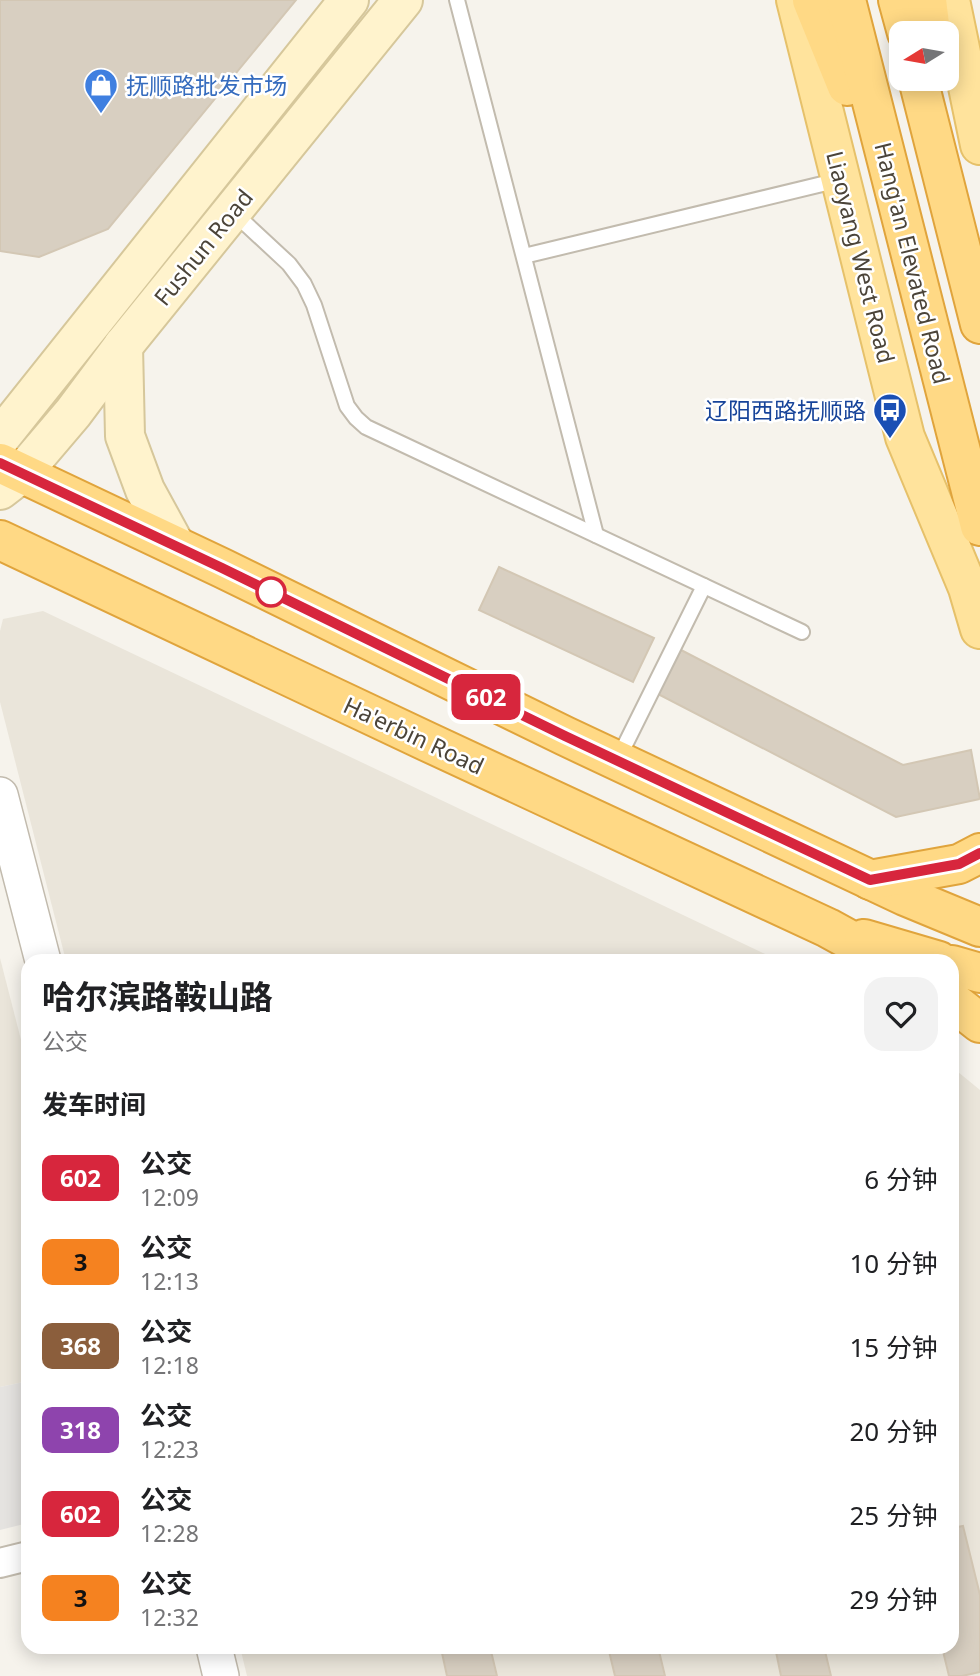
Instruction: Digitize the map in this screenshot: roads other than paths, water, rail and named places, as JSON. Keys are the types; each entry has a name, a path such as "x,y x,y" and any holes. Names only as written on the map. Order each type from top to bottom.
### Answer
{"highway":[{"path":"812,0 903,225"},
{"name":"Hang'an Elevated Road","path":"846,0 980,526"},
{"path":"898,0 904,21"},
{"path":"927,0 930,21"},
{"path":"921,91 980,324"},
{"path":"937,91 952,212"},
{"path":"7,475 176,545 617,760 870,880 980,927"},
{"name":"Ha'erbin Road","path":"0,540 828,928 875,954"},
{"path":"870,880 959,864 980,853"},
{"name":"Ha'erbin Road","path":"828,928 915,954"},
{"path":"959,967 980,974"},
{"path":"959,1006 980,1023"}],"main road":[{"name":"Fushun Road","path":"0,438 349,0"},
{"name":"Fushun Road","path":"7,475 73,413 123,346 403,0"},
{"name":"Liaoyang West Road","path":"796,0 905,437 968,588 980,629"},
{"path":"950,0 980,145"},
{"path":"123,346 125,436 145,490 176,545"}],"street":[{"path":"0,795 41,954"},
{"path":"0,1563 21,1558"},
{"path":"216,1654 221,1676"}],"lane":[{"path":"457,0 596,535"},
{"path":"524,256 841,179"},
{"path":"232,211 289,264 304,284 314,305 347,406 366,427 802,632"},
{"path":"617,760 704,586"}],"place":[{"name":"抚顺路批发市场","path":"101,115"},
{"name":"辽阳西路抚顺路","path":"890,440"}]}
